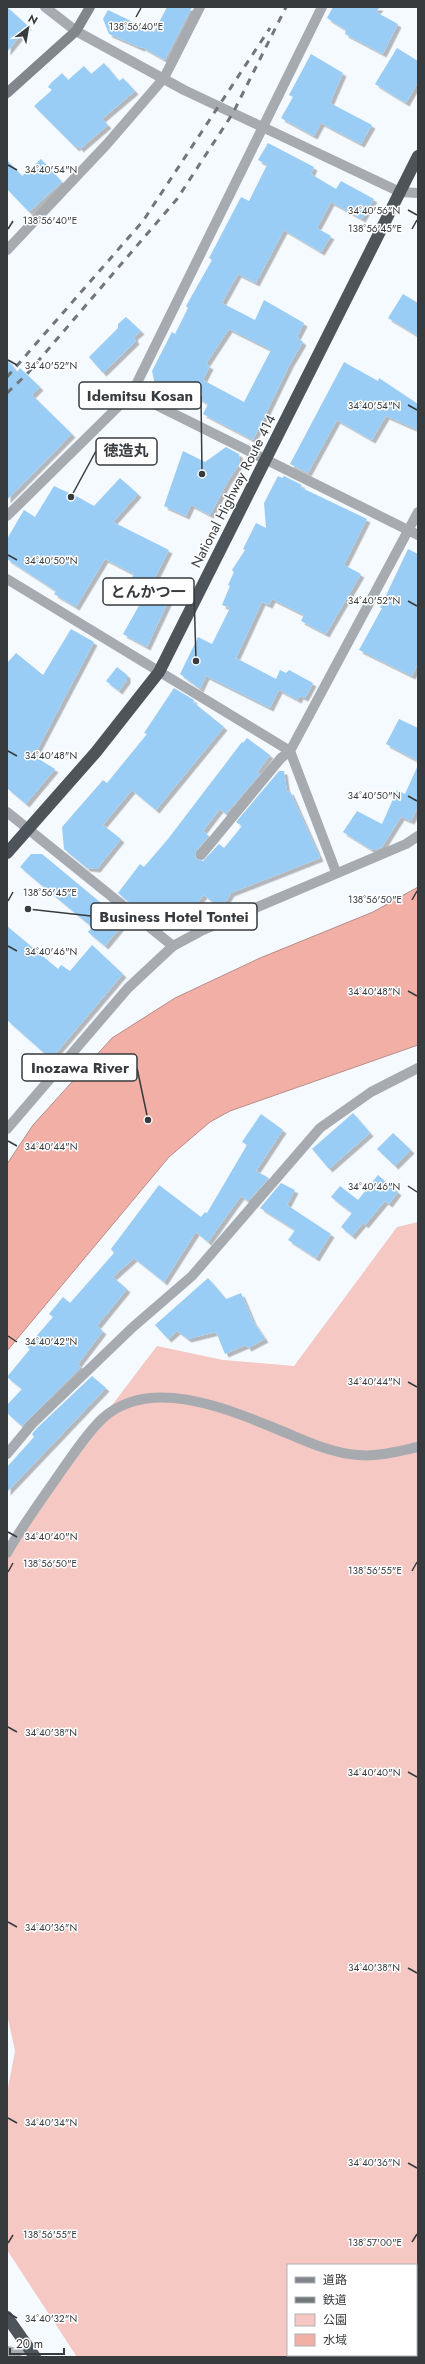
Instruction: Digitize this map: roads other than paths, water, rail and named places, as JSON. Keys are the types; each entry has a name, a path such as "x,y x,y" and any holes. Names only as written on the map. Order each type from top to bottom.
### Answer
{"highway":[{"name":"National Highway Route 414","path":"7,853 96,752 159,672 418,156"},
{"path":"7,2317 36,2357"}],"street":[{"path":"45,7 76,31 184,90 400,192 418,193"},
{"path":"7,93 76,31 90,7"},
{"path":"7,250 107,144 164,78 200,7"},
{"path":"7,516 132,393 322,7"},
{"path":"132,393 266,458 414,533"},
{"path":"201,855 281,758 290,751 414,533 418,512"},
{"path":"7,579 290,751 336,872"},
{"path":"7,812 173,946"},
{"path":"7,1130 128,988 173,946 202,931 336,872 406,844 418,836"},
{"path":"7,1454 32,1424 133,1327 192,1276 320,1128 371,1092 418,1068"},
{"path":"7,1553 17,1535 87,1435 104,1417 125,1404 156,1397 183,1397 260,1421 330,1450 359,1455 391,1453 418,1447"},
{"path":"7,2351 16,2353 28,2346"}],"water":[{"path":"418,887 418,1045 230,1111 210,1122 169,1157 7,1351 7,1164 33,1125 112,1038 175,998 260,958 373,912"}],"railway":[{"path":"7,393 27,374 177,199 233,113 286,7"},
{"path":"7,377 143,221 270,28"}],"place":[{"name":"Idemitsu Kosan","path":"202,474"},
{"name":"徳造丸","path":"71,497"},
{"name":"とんかつ一","path":"196,661"},
{"name":"Business Hotel Tontei","path":"28,909"},
{"name":"Inozawa River","path":"148,1120"}]}
